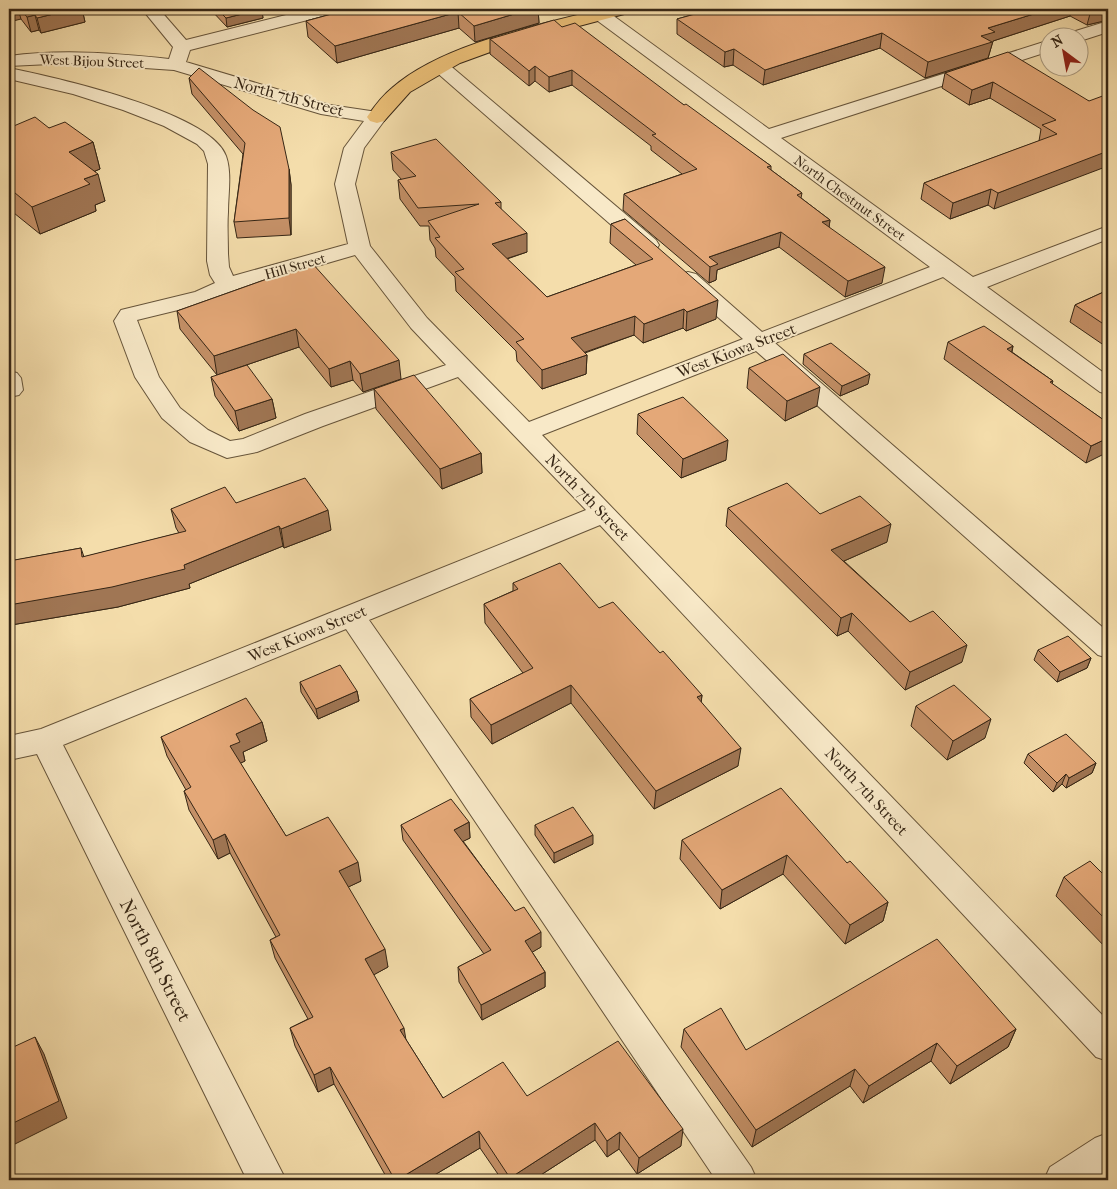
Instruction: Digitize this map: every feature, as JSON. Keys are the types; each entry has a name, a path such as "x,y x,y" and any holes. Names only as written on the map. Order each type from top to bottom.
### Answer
{"main road":[{"path":"377,116 402,89 440,66 502,42 597,12 622,9"}],"street":[{"path":"150,9 182,47"},
{"path":"182,47 329,9"},
{"name":"North Chestnut Street","path":"597,12 1108,387"},
{"path":"1090,32 1108,26"},
{"path":"176,65 182,47"},
{"path":"766,136 1040,48"},
{"name":"West Bijou Street","path":"9,61 67,57 118,58 176,65"},
{"name":"North 7th Street","path":"176,65 328,110 377,116 354,148 346,184 350,211 360,247 419,323 604,513 1108,1045"},
{"path":"440,66 759,340 1108,648"},
{"path":"9,73 78,90 173,123 200,138 213,149 219,164 217,200 220,275 230,284"},
{"path":"970,286 1108,232"},
{"name":"Hill Street","path":"360,247 230,284 203,297 129,315 125,321 147,377 171,413 199,436 227,450 248,446 314,420 463,367"},
{"name":"West Kiowa Street","path":"526,432 946,268"},
{"path":"9,378 9,390"},
{"name":"West Kiowa Street","path":"9,748 45,740 604,513"},
{"path":"352,615 738,1180"},
{"name":"North 8th Street","path":"45,740 267,1180"},
{"path":"1063,1180 1108,1151"}],"building":[{"path":"20,9 74,9 37,18 35,15 27,17"},
{"path":"217,9 262,9 226,18"},
{"path":"350,9 531,9 474,26 458,12 335,46 306,21"},
{"path":"713,9 1050,9 988,28 995,32 981,36 992,42 928,62 882,33 765,70 734,49 725,52 677,19"},
{"path":"554,20 562,27 575,23 684,105 686,104 771,166 767,167 802,193 797,195 830,220 822,222 885,267 848,281 781,232 709,257 718,264 710,267 624,194 697,169 652,135 656,134 572,70 549,77 535,66 529,71 490,39"},
{"path":"1008,52 1040,71 1040,78 1051,78 1089,101 1108,94 1108,151 998,193 991,189 953,203 924,183 1057,134 1042,125 1056,120 993,82 972,90 945,73"},
{"path":"199,68 253,110 280,127 289,169 289,218 234,222 245,143 189,78"},
{"path":"35,117 49,128 65,122 93,142 69,152 98,174 84,179 90,184 32,207 9,188 9,128"},
{"path":"436,139 501,202 495,203 527,233 492,244 547,297 653,259 611,224 625,219 718,300 687,312 684,309 644,324 635,316 571,338 587,355 542,370 516,342 524,339 455,272 464,269 435,238 440,237 428,221 479,204 418,208 398,180 416,176 391,152"},
{"path":"312,263 399,360 360,374 350,361 329,369 296,329 214,356 177,311"},
{"path":"1108,290 1108,327 1075,305"},
{"path":"984,326 1013,346 1007,349 1108,423 1108,438 1091,446 948,342"},
{"path":"831,343 870,374 842,386 804,354"},
{"path":"783,354 820,387 787,401 749,368"},
{"path":"247,365 272,399 235,411 211,377"},
{"path":"414,375 481,453 440,469 374,389"},
{"path":"683,397 728,440 683,459 638,414"},
{"path":"305,478 328,510 281,529 279,526 184,565 185,569 112,587 9,605 9,561 81,548 82,557 186,531 171,509 225,487 236,503"},
{"path":"787,483 820,514 860,496 891,524 831,550 910,622 933,611 967,645 910,672 852,613 841,618 728,508"},
{"path":"560,563 599,608 613,602 660,653 663,651 702,695 697,697 741,748 656,791 571,685 491,725 470,699 533,668 484,604 518,589 513,583"},
{"path":"1068,636 1091,658 1060,672 1038,650"},
{"path":"340,665 357,691 316,709 300,682"},
{"path":"954,685 991,719 953,741 916,706"},
{"path":"246,698 262,722 236,734 240,742 230,746 286,836 328,817 358,862 339,871 385,949 365,959 404,1028 400,1030 443,1098 503,1062 527,1096 618,1041 683,1129 639,1158 620,1132 607,1141 595,1123 510,1178 479,1131 395,1180 330,1067 314,1075 290,1028 313,1017 270,940 280,935 225,834 213,840 184,791 191,787 161,737"},
{"path":"1066,734 1096,763 1069,778 1066,774 1057,783 1028,754"},
{"path":"781,788 847,863 850,861 888,902 850,925 787,855 722,890 682,840"},
{"path":"451,799 469,822 454,830 515,911 524,907 541,932 525,941 545,972 481,1005 458,967 491,950 401,825"},
{"path":"573,807 593,835 554,853 535,825"},
{"path":"1090,861 1108,879 1108,922 1064,877"},
{"path":"937,939 1016,1029 957,1066 937,1043 869,1086 855,1069 756,1130 684,1029 721,1008 746,1050"},
{"path":"35,1037 59,1101 9,1125 9,1049"}]}
